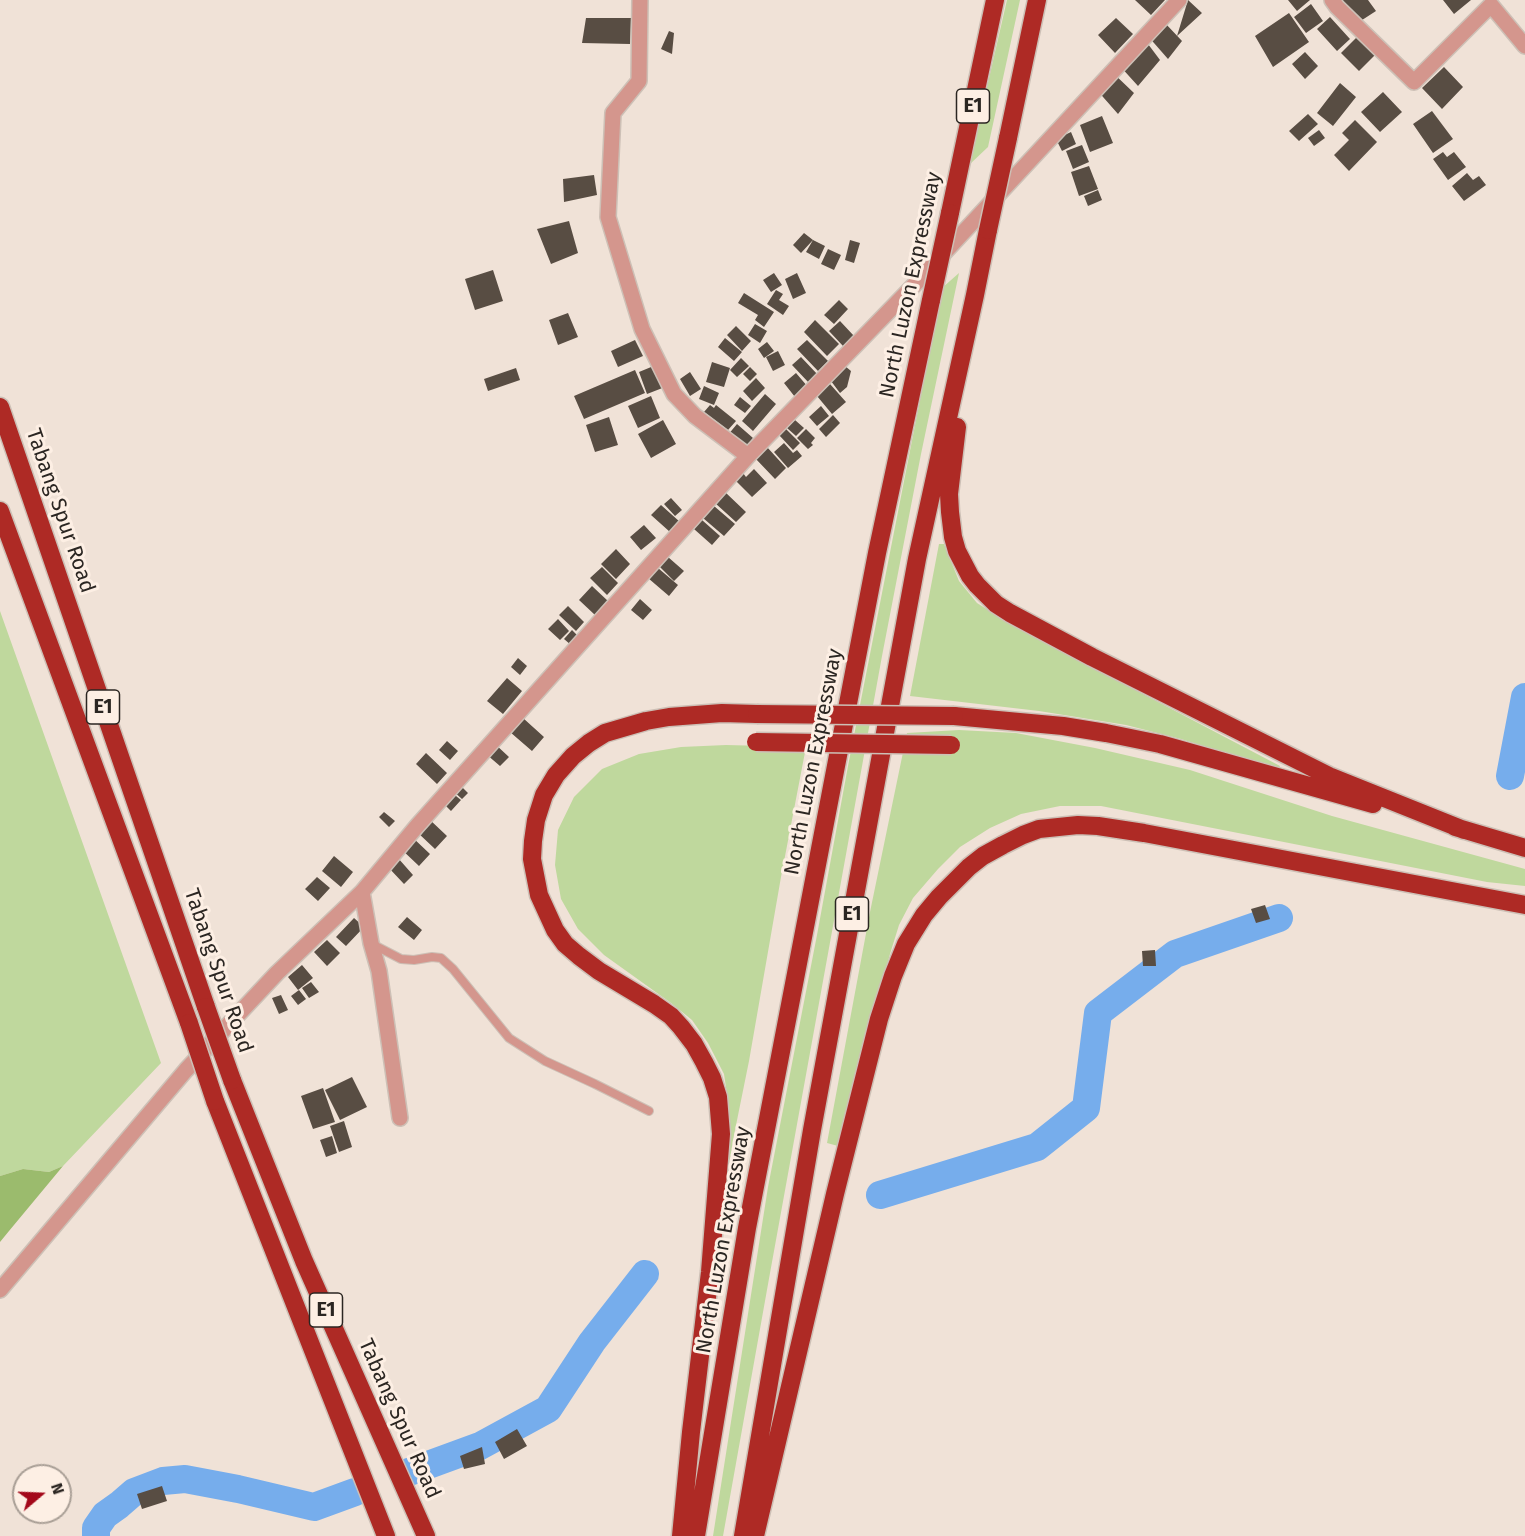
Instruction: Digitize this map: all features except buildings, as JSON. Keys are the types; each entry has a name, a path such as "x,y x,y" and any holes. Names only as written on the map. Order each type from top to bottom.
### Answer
{"highway":[{"name":"North Luzon Expressway","path":"696,1536 747,1228 877,553 995,0"},
{"name":"E1","path":"743,1536 812,1130 917,560 1037,0"},
{"path":"975,295 949,494 957,551 977,585 996,604 1010,613 1199,711 1329,776 1464,830"},
{"name":"Tabang Spur Road","path":"0,407 232,1080 304,1261 426,1536"},
{"name":"E1","path":"0,511 189,1023 215,1101 386,1536"},
{"path":"681,1536 710,1272 721,1134 718,1097 704,1062 681,1027 654,1004 598,970 565,944 555,930 538,895 532,859 532,841 536,820 544,795 556,775 573,756 605,734 646,721 722,713 954,716 1062,726 1160,744 1525,848"},
{"path":"756,742 951,745"},
{"path":"755,1536 835,1194 879,1019 906,944 924,915 969,867 1004,845 1039,829 1078,825 1098,826 1525,905"}],"street":[{"path":"640,0 639,81 613,112 608,217 642,329 674,394 695,416 748,456"},
{"path":"0,1290 186,1070 277,973 362,892 417,826 748,456 919,280 1179,0"},
{"path":"1332,0 1414,82 1491,5 1525,46"},
{"path":"362,892 371,943 379,971 400,1118"}],"lane":[{"path":"371,943 401,959 441,958 453,969 509,1038 544,1061 649,1111"}],"green space":[{"path":"1007,0 1020,0 988,147 969,165"},
{"path":"959,273 882,656 723,1536 713,1536 768,1187 848,766 942,288"},
{"path":"939,544 944,544 959,581 977,603 1004,620 1080,658 1280,766 1278,770 1181,739 1126,725 1039,711 910,696"},
{"path":"0,611 161,1063 63,1166 49,1172 23,1169 0,1176"},
{"path":"959,730 1016,733 1190,770 1332,816 1525,869 1525,886 1487,882 1101,806 1060,806 1021,814 990,828 960,847 913,898 899,925 890,954 838,1146 827,1143 870,912 907,733"},
{"path":"726,745 806,747 717,1238 728,1149 728,1101 724,1074 708,1043 692,1020 604,955 578,929 561,899 555,865 558,830 574,797 602,769 639,754 681,747"},
{"path":"63,1166 0,1242 0,1176 23,1169 49,1172"}],"waterway":[{"path":"1510,776 1525,697"},
{"path":"880,1195 1037,1147 1086,1108 1098,1013 1175,954 1279,918"},
{"path":"409,1472 480,1446 548,1409 592,1342 645,1274"},
{"path":"96,1536 96,1528 105,1515 134,1492 163,1481 185,1479 314,1507 355,1492"}]}
